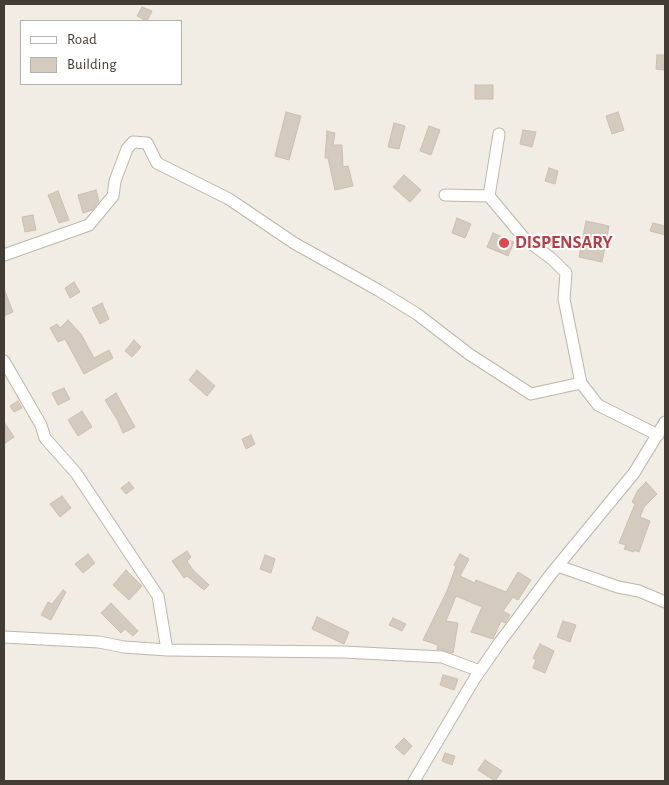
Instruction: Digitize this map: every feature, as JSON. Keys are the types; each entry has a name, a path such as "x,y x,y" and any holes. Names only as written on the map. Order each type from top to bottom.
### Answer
{"street":[{"path":"489,196 499,134"},
{"path":"4,255 89,225 113,196 115,181 127,149 133,142 146,143 157,163 229,199 294,243 417,314 470,354 531,394 581,383"},
{"path":"445,195 489,196 524,238 552,259 566,273 564,299 581,383 598,405 658,435"},
{"path":"4,361 41,424 44,438 76,473 158,596 167,650"},
{"path":"414,781 480,671 558,566 634,474 665,422"},
{"path":"558,566 618,587 639,591 665,602"},
{"path":"4,637 90,642 167,650 343,652 442,657 480,671"}],"building":[{"path":"142,7 152,11 148,20 137,16"},
{"path":"657,55 665,55 665,70 656,69"},
{"path":"475,85 493,85 493,99 475,99"},
{"path":"286,112 301,116 289,160 275,156"},
{"path":"618,112 624,130 612,134 606,116"},
{"path":"394,123 405,126 399,149 388,147"},
{"path":"429,126 440,130 431,155 420,151"},
{"path":"523,130 536,132 532,147 520,144"},
{"path":"327,131 335,133 333,145 342,145 343,167 348,166 353,186 335,190 328,158 325,158"},
{"path":"549,168 558,171 555,184 545,181"},
{"path":"404,175 421,190 410,202 393,187"},
{"path":"96,190 99,201 92,210 83,213 78,195"},
{"path":"58,191 69,220 59,223 48,195"},
{"path":"33,215 36,230 25,232 22,217"},
{"path":"457,218 471,224 465,238 452,233"},
{"path":"586,221 609,226 602,262 579,257"},
{"path":"653,223 665,226 665,235 650,231"},
{"path":"493,233 514,242 508,256 487,247"},
{"path":"74,282 80,292 70,298 65,288"},
{"path":"4,289 13,312 4,316"},
{"path":"102,303 109,319 100,324 92,308"},
{"path":"68,320 81,334 94,358 109,350 113,358 84,374 65,339 58,342 50,328 57,324 60,328"},
{"path":"134,340 141,347 132,357 125,351"},
{"path":"197,370 215,386 207,396 189,380"},
{"path":"64,388 70,399 58,405 52,393"},
{"path":"116,393 135,427 123,433 105,400"},
{"path":"18,401 22,408 14,412 10,406"},
{"path":"82,411 92,427 78,436 68,420"},
{"path":"4,422 14,437 4,444"},
{"path":"251,435 255,444 246,449 242,439"},
{"path":"129,482 134,488 126,494 121,488"},
{"path":"646,482 657,494 644,507 640,517 650,521 639,552 634,550 634,552 624,549 626,545 619,543 635,504 632,502 638,490"},
{"path":"62,496 71,508 60,517 50,504"},
{"path":"187,551 191,557 187,561 193,570 209,585 204,590 187,576 184,578 172,561"},
{"path":"88,554 95,563 83,573 75,564"},
{"path":"460,554 469,559 460,576 475,583 476,580 506,592 518,572 531,580 518,600 513,597 503,611 510,615 505,623 501,621 493,639 471,632 482,607 456,596 446,621 458,623 453,653 437,649 438,645 423,640 447,591 456,566 454,565"},
{"path":"265,555 275,559 271,573 260,569"},
{"path":"126,570 142,586 129,600 113,585"},
{"path":"63,590 66,592 51,620 41,615 48,602 52,604"},
{"path":"111,603 138,631 133,636 125,629 121,633 101,613"},
{"path":"317,617 349,632 344,644 312,629"},
{"path":"393,618 406,624 402,631 389,625"},
{"path":"563,621 576,625 570,642 557,637"},
{"path":"540,644 554,651 545,673 533,668 536,660 533,658"},
{"path":"443,675 458,679 454,690 440,685"},
{"path":"404,738 412,746 404,755 395,747"},
{"path":"445,753 455,756 452,765 442,761"},
{"path":"485,760 502,771 495,781 478,770"}],"place":[{"name":"DISPENSARY","path":"504,243"}]}
